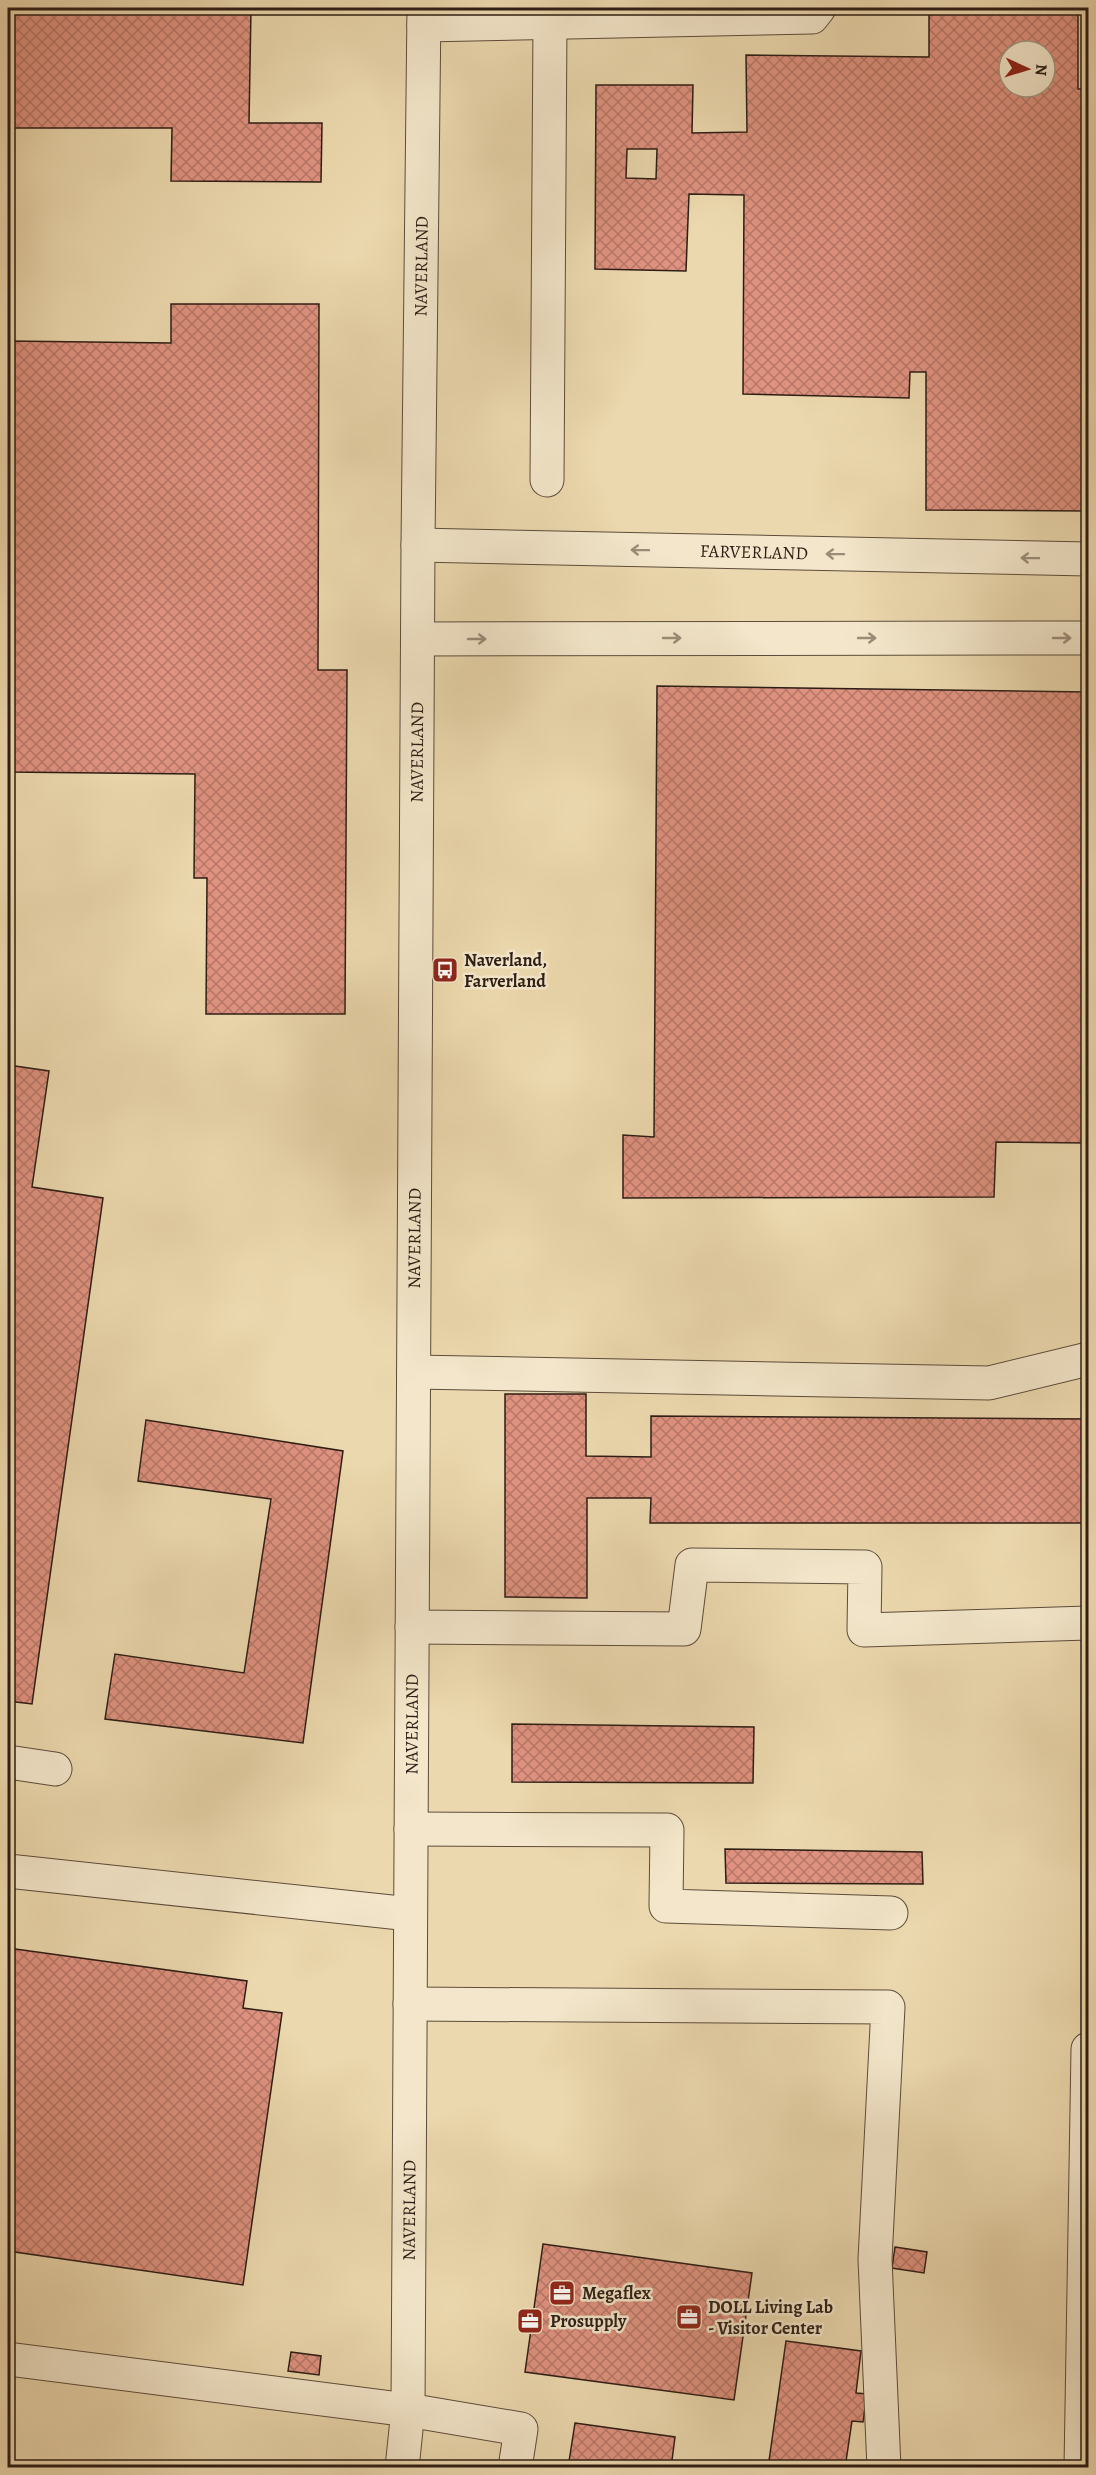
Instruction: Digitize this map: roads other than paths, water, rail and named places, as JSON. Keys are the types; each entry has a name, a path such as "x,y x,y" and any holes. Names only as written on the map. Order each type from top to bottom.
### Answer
{"street":[{"path":"424,16 550,22 812,18 819,8"},
{"name":"NAVERLAND","path":"402,2468 408,2410 418,545 424,16"},
{"path":"547,480 550,22"},
{"name":"FARVERLAND","path":"418,545 1089,559"},
{"path":"418,639 1089,638"},
{"path":"414,1372 989,1383 1089,1359"},
{"path":"412,1627 684,1629 692,1565 866,1567 864,1630 1089,1623"},
{"path":"8,1762 55,1769"},
{"path":"411,1829 667,1830 666,1906 891,1913"},
{"path":"8,1871 410,1914"},
{"path":"410,2004 888,2007 875,2259 884,2468"},
{"path":"1081,2468 1086,2066 1089,2049"},
{"path":"8,2359 408,2410 520,2429 515,2468"}],"place":[{"name":"Naverland, Farverland","path":"445,970"},
{"name":"Megaflex","path":"562,2293"},
{"name":"DOLL Living Lab - Visitor Center","path":"689,2317"},
{"name":"Prosupply","path":"530,2321"}]}
